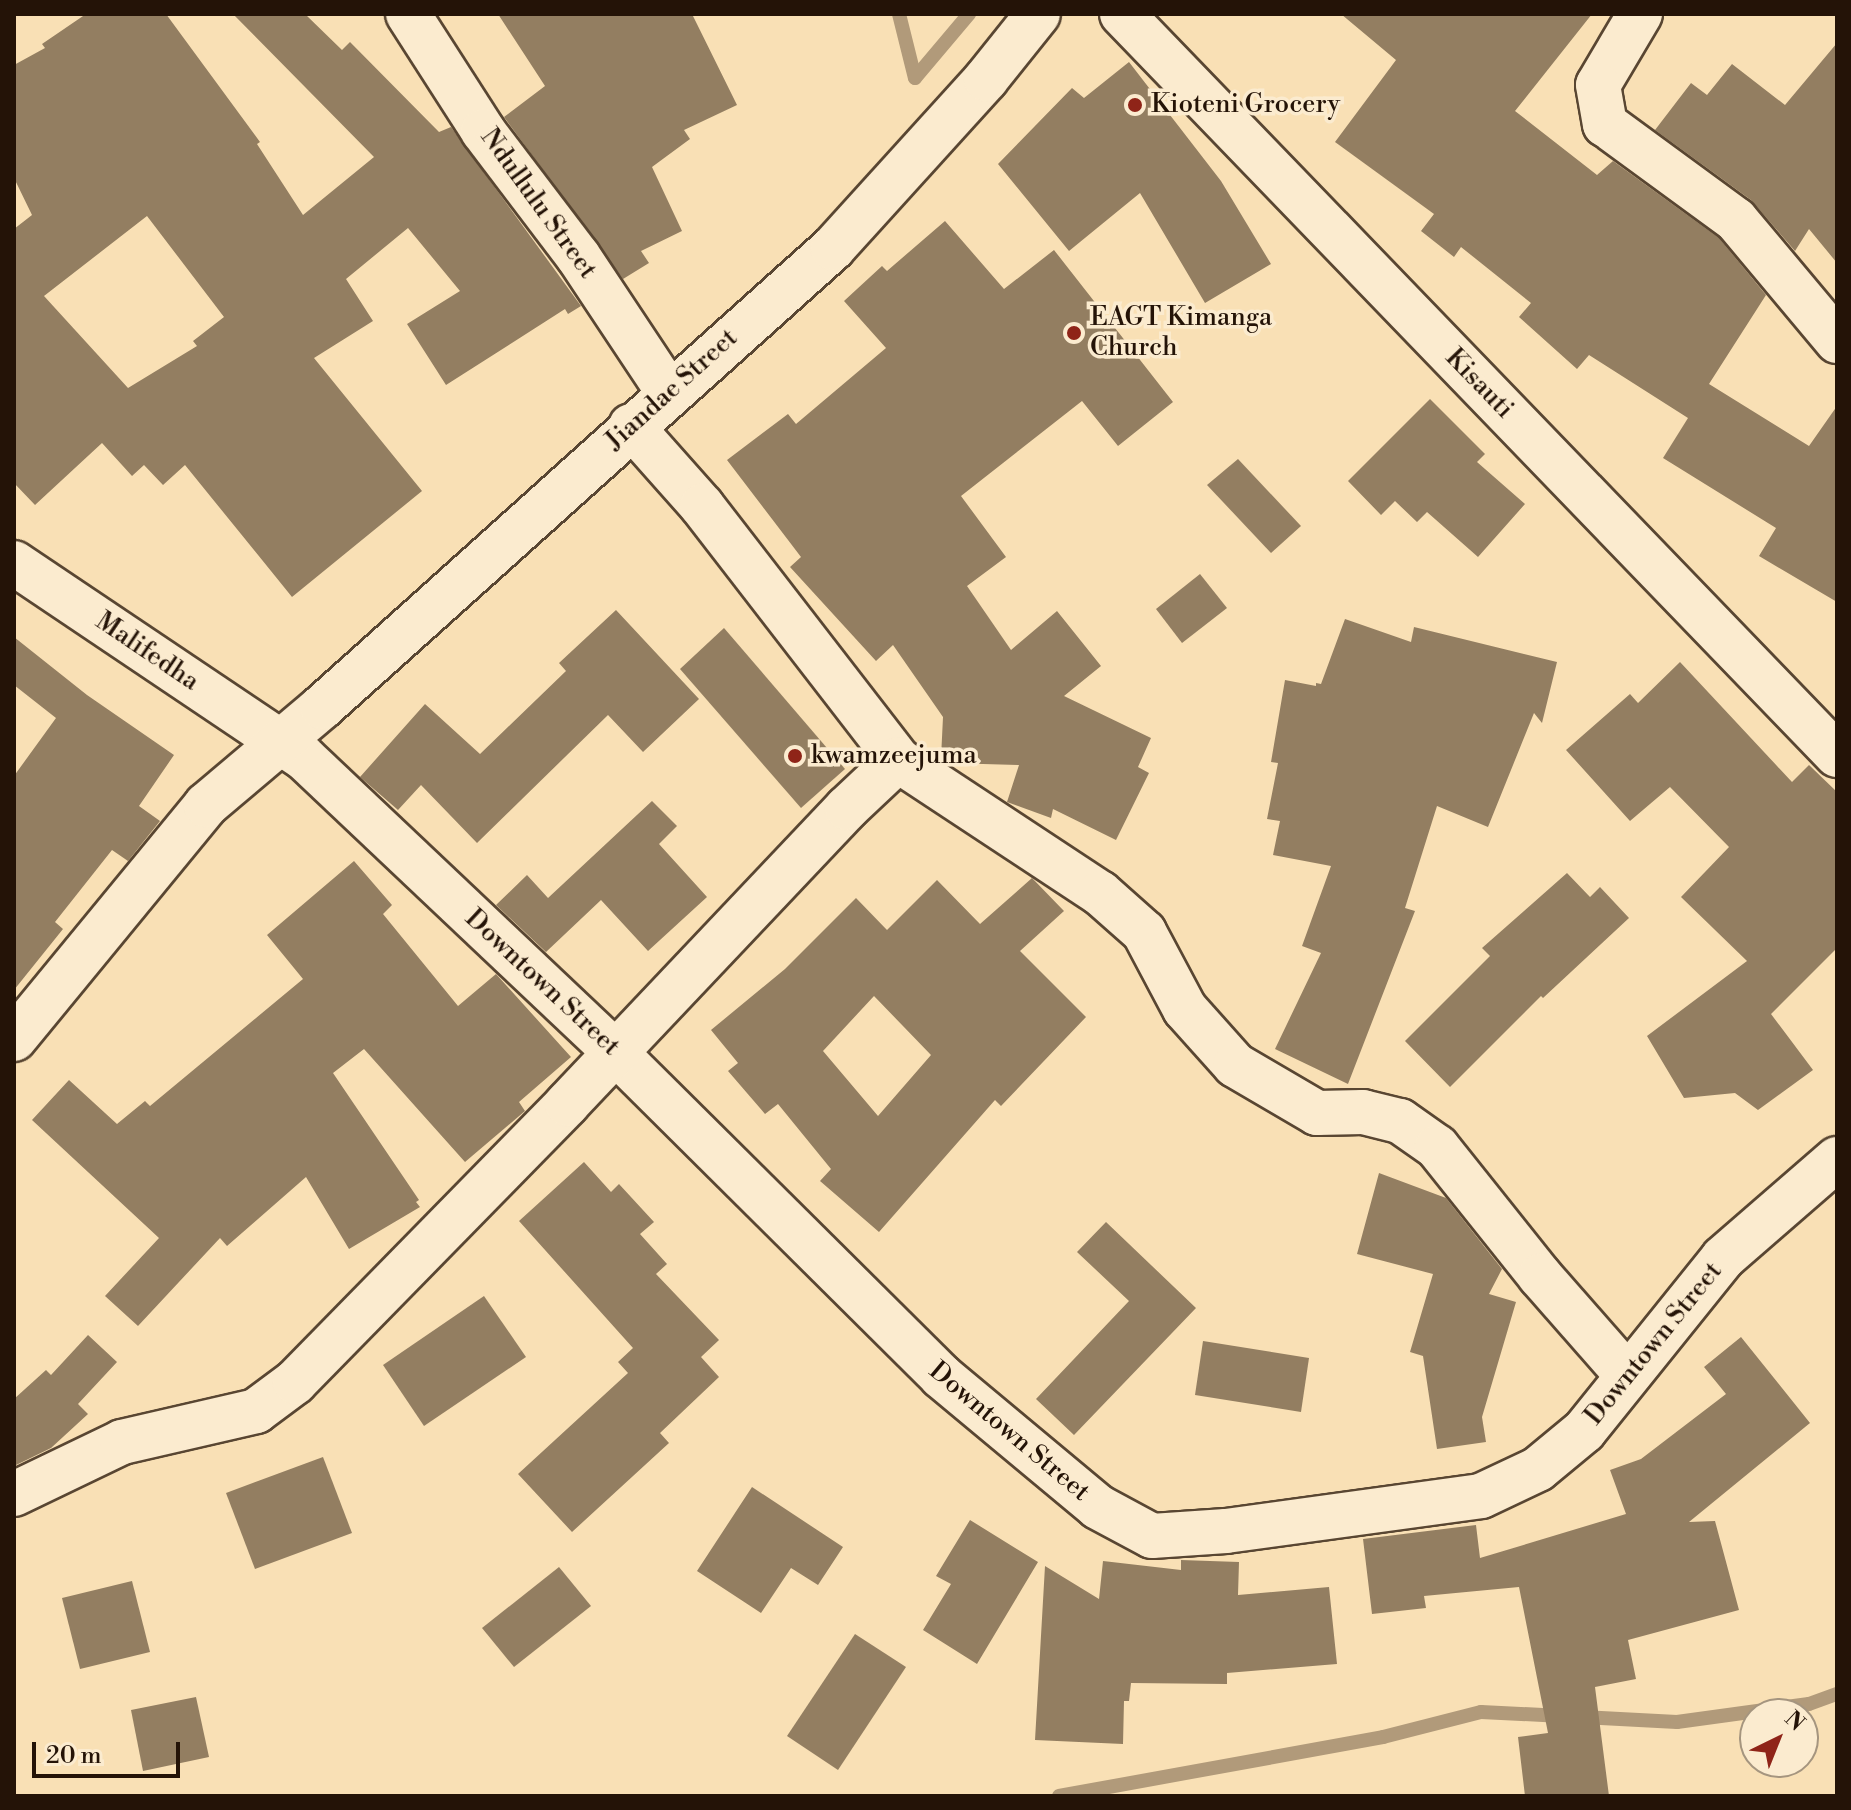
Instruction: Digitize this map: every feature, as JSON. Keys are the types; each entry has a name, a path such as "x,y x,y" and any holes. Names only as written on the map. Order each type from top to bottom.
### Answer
{"street":[{"name":"Ndullulu Street","path":"408,14 483,131 578,256 669,393"},
{"name":"Jiandae Street","path":"14,1039 206,805 833,248 986,79 1038,14"},
{"name":"Kisauti","path":"1122,14 1837,755"},
{"path":"1640,14 1598,85 1605,124 1736,220 1837,341"},
{"path":"631,426 702,506 898,760 1100,893 1144,932 1185,1009 1235,1065 1317,1113 1363,1112 1400,1121 1437,1147 1540,1276 1627,1375"},
{"name":"Malifedha","path":"14,563 281,741"},
{"name":"Downtown Street","path":"281,741 303,757 615,1052 941,1376 1098,1507 1152,1536 1226,1531 1481,1496 1538,1469 1584,1431 1723,1258 1837,1159"},
{"path":"14,1494 122,1442 256,1411 295,1382 847,808 898,760"}],"building":[{"path":"86,14 166,14 260,142 257,144 303,215 374,157 233,14 305,14 342,50 350,42 439,132 451,127 581,306 568,314 565,309 446,385 407,324 460,291 408,228 346,279 373,321 314,358 422,491 292,597 185,465 163,485 144,465 132,476 102,443 35,505 14,483 14,229 32,215 14,178 14,65 45,48 42,44","holes":["147,216 224,317 193,341 197,346 128,388 44,296"]},
{"path":"498,14 692,14 737,105 684,130 690,139 652,167 682,231 641,251 649,263 623,279 504,117 545,86"},
{"path":"1341,14 1592,14 1515,111 1597,175 1613,161 1719,238 1766,295 1709,384 1809,446 1837,406 1837,602 1759,556 1776,528 1663,458 1688,418 1589,355 1577,369 1519,317 1531,303 1461,247 1454,257 1421,231 1434,214 1335,142 1396,60"},
{"path":"1837,43 1837,263 1809,229 1795,251 1751,200 1655,130 1691,83 1707,95 1732,64 1785,105"},
{"path":"1129,62 1221,181 1271,264 1205,303 1140,193 1069,251 998,164 1072,88 1084,98"},
{"path":"945,221 1004,289 1054,250 1173,402 1118,446 1082,401 961,496 1006,557 967,586 1011,650 1057,611 1101,666 1064,696 1151,738 1138,767 1149,773 1116,840 1053,809 1051,818 1007,802 1019,765 948,763 941,758 943,717 893,645 876,661 790,567 801,557 727,460 788,414 796,424 886,348 844,301 882,266 887,271"},
{"path":"1430,399 1485,454 1477,462 1525,504 1478,557 1427,512 1417,522 1395,501 1381,515 1348,481"},
{"path":"1238,459 1301,526 1271,553 1207,485"},
{"path":"1200,574 1227,608 1182,643 1156,609"},
{"path":"616,610 699,699 643,752 608,715 477,843 421,785 398,810 360,777 425,704 480,754 566,671 559,663"},
{"path":"1345,619 1411,642 1414,627 1557,662 1542,723 1534,713 1488,827 1437,806 1405,908 1415,911 1348,1084 1275,1049 1321,953 1302,946 1331,866 1273,855 1280,821 1267,819 1278,763 1271,762 1285,680 1316,686 1316,683 1321,684"},
{"path":"724,628 845,769 801,808 680,669"},
{"path":"14,637 87,695 174,755 139,806 160,821 128,861 112,850 55,922 63,929 14,990 14,776 56,718 14,685"},
{"path":"1680,662 1792,782 1809,765 1837,792 1837,948 1771,1014 1813,1070 1758,1110 1735,1093 1684,1098 1647,1036 1747,961 1681,897 1729,847 1670,787 1630,821 1566,750 1630,694 1638,703"},
{"path":"652,801 677,826 659,844 707,897 648,951 601,900 546,952 496,905 527,875 548,898"},
{"path":"354,861 392,905 383,914 458,1006 496,974 571,1057 519,1102 525,1111 465,1162 364,1049 333,1073 419,1200 416,1202 420,1207 349,1249 306,1177 227,1246 220,1238 138,1326 105,1296 159,1238 32,1120 69,1080 117,1124 145,1101 150,1106 303,979 267,935"},
{"path":"1567,873 1590,897 1600,887 1629,918 1543,998 1541,996 1450,1087 1405,1041 1490,956 1482,948"},
{"path":"1032,878 1064,911 1020,951 1086,1017 1001,1106 995,1100 879,1232 820,1181 831,1169 778,1104 765,1114 728,1071 738,1063 711,1030 785,969 856,898 887,930 937,880 980,924","holes":["874,996 931,1055 878,1116 823,1051"]},
{"path":"584,1162 611,1192 619,1184 654,1222 640,1234 667,1264 656,1274 719,1340 701,1357 719,1377 660,1433 669,1443 572,1532 518,1474 628,1373 618,1362 633,1348 519,1221"},
{"path":"1379,1173 1446,1198 1502,1269 1489,1294 1516,1302 1482,1417 1486,1442 1437,1449 1423,1356 1410,1352 1433,1274 1357,1254"},
{"path":"1106,1222 1196,1308 1074,1435 1036,1399 1129,1301 1077,1252"},
{"path":"484,1296 526,1357 424,1426 383,1365"},
{"path":"88,1335 117,1362 78,1404 88,1414 51,1448 14,1466 14,1399 46,1370 51,1375"},
{"path":"1741,1337 1810,1423 1689,1522 1715,1521 1739,1610 1628,1640 1636,1679 1595,1687 1609,1796 1525,1796 1518,1737 1548,1733 1519,1587 1424,1596 1426,1608 1372,1614 1363,1539 1476,1525 1480,1558 1626,1514 1610,1470 1641,1459 1726,1394 1704,1367"},
{"path":"1203,1341 1309,1358 1301,1412 1195,1395"},
{"path":"323,1457 352,1533 255,1569 226,1493"},
{"path":"752,1487 843,1547 818,1585 791,1568 761,1613 697,1571"},
{"path":"970,1520 1038,1562 977,1664 923,1630 951,1584 936,1576"},
{"path":"1181,1560 1239,1562 1238,1595 1329,1587 1337,1664 1227,1673 1227,1684 1131,1683 1129,1701 1124,1701 1123,1744 1035,1740 1045,1566 1099,1599 1103,1561 1181,1570"},
{"path":"559,1567 591,1606 514,1667 482,1628"},
{"path":"132,1581 150,1652 80,1669 62,1598"},
{"path":"855,1634 906,1667 838,1770 787,1736"},
{"path":"196,1697 209,1757 143,1771 131,1710"}],"waterway":[{"path":"899,14 915,78 969,14"},
{"path":"1582,1717 1677,1722 1809,1704 1837,1694"},
{"path":"1059,1796 1383,1737 1481,1712 1562,1716"}],"place":[{"name":"Kioteni Grocery","path":"1135,105"},
{"name":"EAGT Kimanga Church","path":"1074,333"},
{"name":"kwamzeejuma","path":"795,756"}]}
